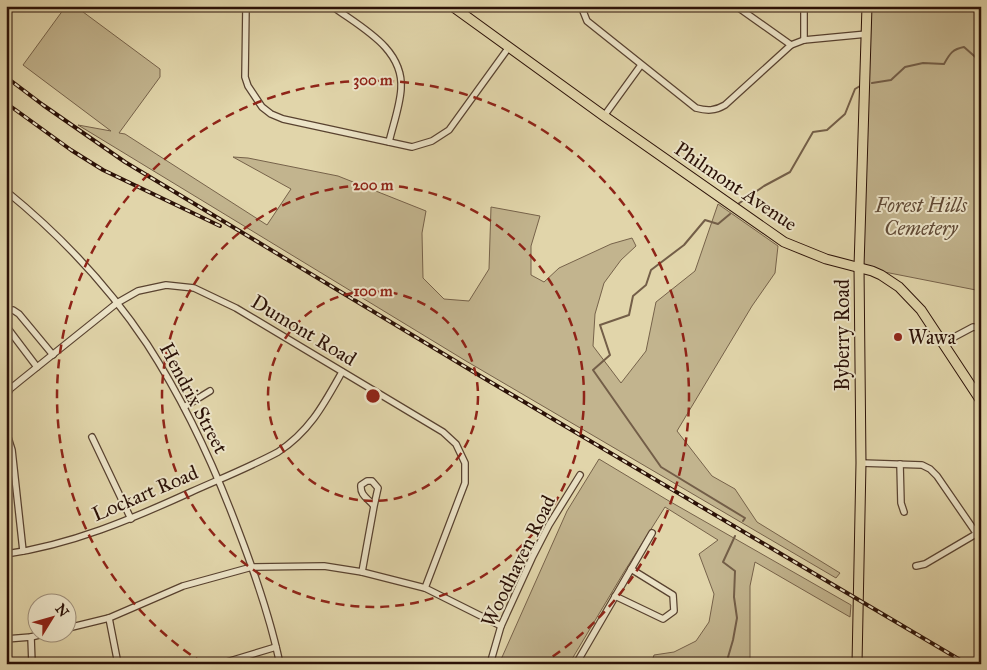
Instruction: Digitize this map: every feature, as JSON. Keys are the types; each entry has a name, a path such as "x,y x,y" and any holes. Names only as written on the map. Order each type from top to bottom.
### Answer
{"main road":[{"name":"Philmont Avenue","path":"452,6 604,116 784,242 826,259 859,267 881,275 907,294 921,310 981,401"},
{"name":"Byberry Road","path":"857,664 861,463 859,267 867,6"}],"street":[{"path":"246,6 245,77 251,93 262,107 271,114 283,119 412,147 441,136 449,130 509,47"},
{"path":"332,6 384,44 398,66 401,90 390,142"},
{"path":"583,6 587,21 696,108 708,111 725,105 791,45 804,40 867,34"},
{"path":"736,6 791,45"},
{"path":"804,6 804,40"},
{"path":"604,116 641,65"},
{"name":"Hendrix Street","path":"6,191 46,226 117,303 146,343 184,407 219,480 252,567 280,664"},
{"name":"Dumont Road","path":"6,397 10,389 52,354 117,303 138,290 166,285 194,288 236,308 444,432 456,444 465,463 466,483 425,588"},
{"path":"6,311 13,310 19,314 52,354"},
{"path":"6,326 37,367"},
{"path":"943,343 972,327 981,328"},
{"name":"Lockart Road","path":"6,554 23,552 74,539 130,519 264,459 291,444 306,430 342,372"},
{"path":"184,407 210,391"},
{"path":"6,431 12,450 23,552"},
{"path":"92,437 130,519"},
{"path":"861,463 922,465 930,469 938,476 981,540"},
{"path":"900,464 901,503 904,512"},
{"name":"Woodhaven Road","path":"490,664 501,626 549,525 580,475"},
{"path":"362,572 374,506"},
{"path":"576,664 652,533"},
{"path":"916,566 925,564 976,534"},
{"path":"78,626 109,618 183,586 252,567 324,566 362,572 425,588 501,626"},
{"path":"615,596 663,619 674,611 673,595 631,569"},
{"path":"109,618 118,664"},
{"path":"6,639 28,637"},
{"path":"31,642 32,664"},
{"path":"220,664 276,647"},
{"path":"367,664 371,662 378,664"}],"green space":[{"path":"66,6 75,6 160,69 160,77 119,133 125,134 267,225 291,189 233,157 248,158 338,176 426,211 422,233 423,278 444,299 469,301 489,269 491,207 540,216 531,246 531,275 544,282 559,268 611,244 632,238 636,246 621,260 604,283 595,314 593,346 621,383 646,351 656,302 695,271 718,204 778,246 775,273 752,306 677,431 712,476 735,489 757,522 840,573 836,578 466,361 78,125 111,131 23,65"},
{"name":"Forest Hills Cemetery","path":"865,6 981,6 981,291 859,267"},
{"path":"599,459 851,605 850,617 755,562 750,586 750,664 651,664 654,655 674,652 696,641 709,622 714,594 699,554 718,540 665,507 569,664 499,664 567,511"}],"waterway":[{"path":"872,83 891,80 905,67 923,63 944,64 952,52 964,47 981,62"},
{"path":"738,204 764,186 790,172 813,132 827,130 845,114 855,89 860,86"},
{"path":"730,214 718,224 705,220 684,245 651,270 646,285 633,296 629,315 600,325 610,355 593,370 661,467 745,518 743,521"},
{"path":"726,664 737,618 734,597 735,571 723,562 735,536"}],"railway":[{"path":"6,77 125,162 482,377 967,664"},
{"path":"6,103 71,150 103,170 220,226"}],"place":[{"name":"Wawa","path":"898,337"}]}
